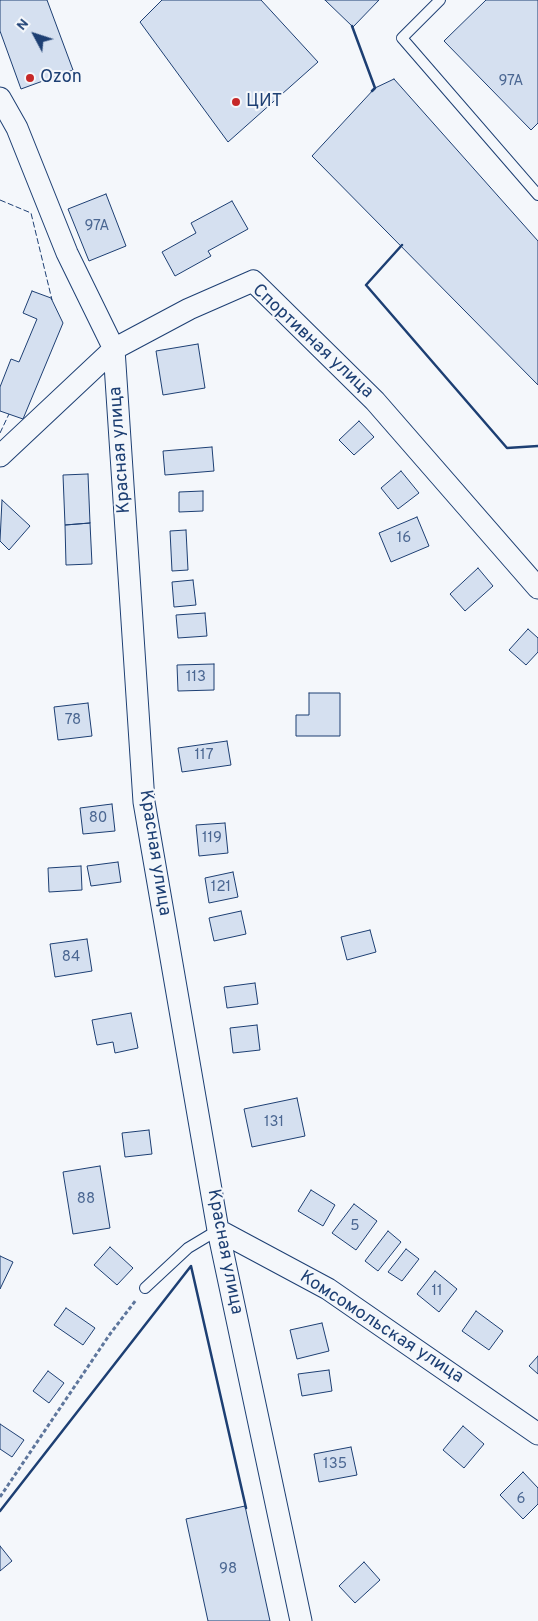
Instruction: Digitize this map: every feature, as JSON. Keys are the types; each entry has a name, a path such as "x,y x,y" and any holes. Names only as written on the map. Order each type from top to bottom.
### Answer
{"street":[{"name":"Красная улица","path":"0,98 17,128 67,253 114,349 144,802 218,1230 301,1621"},
{"name":"Спортивная улица","path":"0,456 114,349 189,309 253,282 375,401 538,588"},
{"name":"Комсомольская улица","path":"218,1230 328,1288 538,1434"}],"lane":[{"path":"440,0 402,38 538,195"},
{"path":"145,1288 188,1248 218,1230"}],"path":[{"path":"0,1497 110,1334 145,1288"}],"building":[{"path":"0,0 47,0 73,70 21,89 0,31"},
{"name":"ЦИТ","path":"162,0 261,0 318,62 228,142 140,22"},
{"path":"325,0 379,0 353,27"},
{"path":"486,0 538,0 538,123 531,130 444,41"},
{"path":"394,79 538,241 538,385 312,156 375,88"},
{"path":"106,194 126,246 89,261 68,209"},
{"path":"232,201 248,229 208,251 211,256 175,276 162,252 196,233 191,223"},
{"path":"32,291 51,298 63,323 23,419 0,411 0,387 11,359 19,362 37,319 23,313"},
{"path":"198,344 205,388 163,395 156,351"},
{"path":"359,421 374,437 354,455 339,440"},
{"path":"212,447 214,471 165,475 163,451"},
{"path":"401,471 419,493 398,509 381,488"},
{"path":"88,474 90,523 65,525 63,475"},
{"path":"203,491 203,511 179,512 179,492"},
{"path":"2,500 30,526 9,550 0,541"},
{"path":"417,517 429,546 391,562 379,533"},
{"path":"90,523 92,564 66,565 65,525"},
{"path":"186,530 188,570 172,571 170,531"},
{"path":"478,568 493,586 465,611 450,594"},
{"path":"193,580 196,605 174,607 172,582"},
{"path":"205,613 207,636 178,638 176,615"},
{"path":"528,629 538,638 538,652 526,665 509,650"},
{"path":"214,664 214,690 178,691 177,665"},
{"path":"309,693 340,693 340,736 296,736 296,715 309,715"},
{"path":"88,703 92,736 58,740 54,707"},
{"path":"227,741 231,765 182,772 178,748"},
{"path":"112,804 115,831 83,834 80,808"},
{"path":"225,823 228,853 199,856 196,825"},
{"path":"118,862 121,882 91,886 87,866"},
{"path":"81,866 82,890 49,892 48,868"},
{"path":"233,872 238,897 209,903 205,878"},
{"path":"241,911 246,934 214,941 209,918"},
{"path":"370,930 376,952 347,960 341,937"},
{"path":"87,939 92,971 55,977 50,944"},
{"path":"255,983 258,1004 227,1008 224,987"},
{"path":"131,1013 138,1048 115,1053 113,1042 97,1045 92,1020"},
{"path":"257,1025 260,1050 233,1053 230,1028"},
{"path":"297,1098 305,1136 252,1147 244,1109"},
{"path":"149,1130 152,1154 125,1157 122,1133"},
{"path":"100,1166 110,1228 73,1234 63,1172"},
{"path":"311,1190 335,1205 323,1226 298,1211"},
{"path":"354,1204 377,1221 356,1250 332,1233"},
{"path":"388,1231 401,1242 378,1271 365,1261"},
{"path":"110,1247 133,1268 117,1285 94,1265"},
{"path":"406,1249 419,1259 402,1281 388,1272"},
{"path":"0,1256 13,1262 0,1289"},
{"path":"435,1271 457,1289 439,1312 417,1294"},
{"path":"66,1308 95,1328 83,1345 54,1325"},
{"path":"476,1311 503,1331 489,1350 462,1331"},
{"path":"322,1323 329,1351 297,1359 290,1330"},
{"path":"538,1356 538,1374 529,1366"},
{"path":"329,1370 332,1391 302,1396 298,1374"},
{"path":"48,1371 64,1383 49,1403 33,1391"},
{"path":"0,1424 24,1440 12,1457 0,1449"},
{"path":"463,1426 484,1444 464,1468 443,1450"},
{"path":"351,1447 357,1475 319,1482 314,1454"},
{"path":"523,1472 538,1488 538,1504 523,1519 500,1495"},
{"path":"245,1506 270,1621 208,1621 186,1519"},
{"path":"0,1546 12,1561 0,1571"},
{"path":"364,1562 380,1580 355,1603 339,1586"}],"fence":[{"path":"0,200 31,213 52,300"},
{"path":"0,433 9,414"}],"wall":[{"path":"352,26 375,88 372,91"},
{"path":"402,245 366,285 507,448 538,446"},
{"path":"0,1511 191,1266 246,1508"}],"place":[{"name":"Ozon","path":"30,78"},
{"name":"ЦИТ","path":"236,102"}]}
